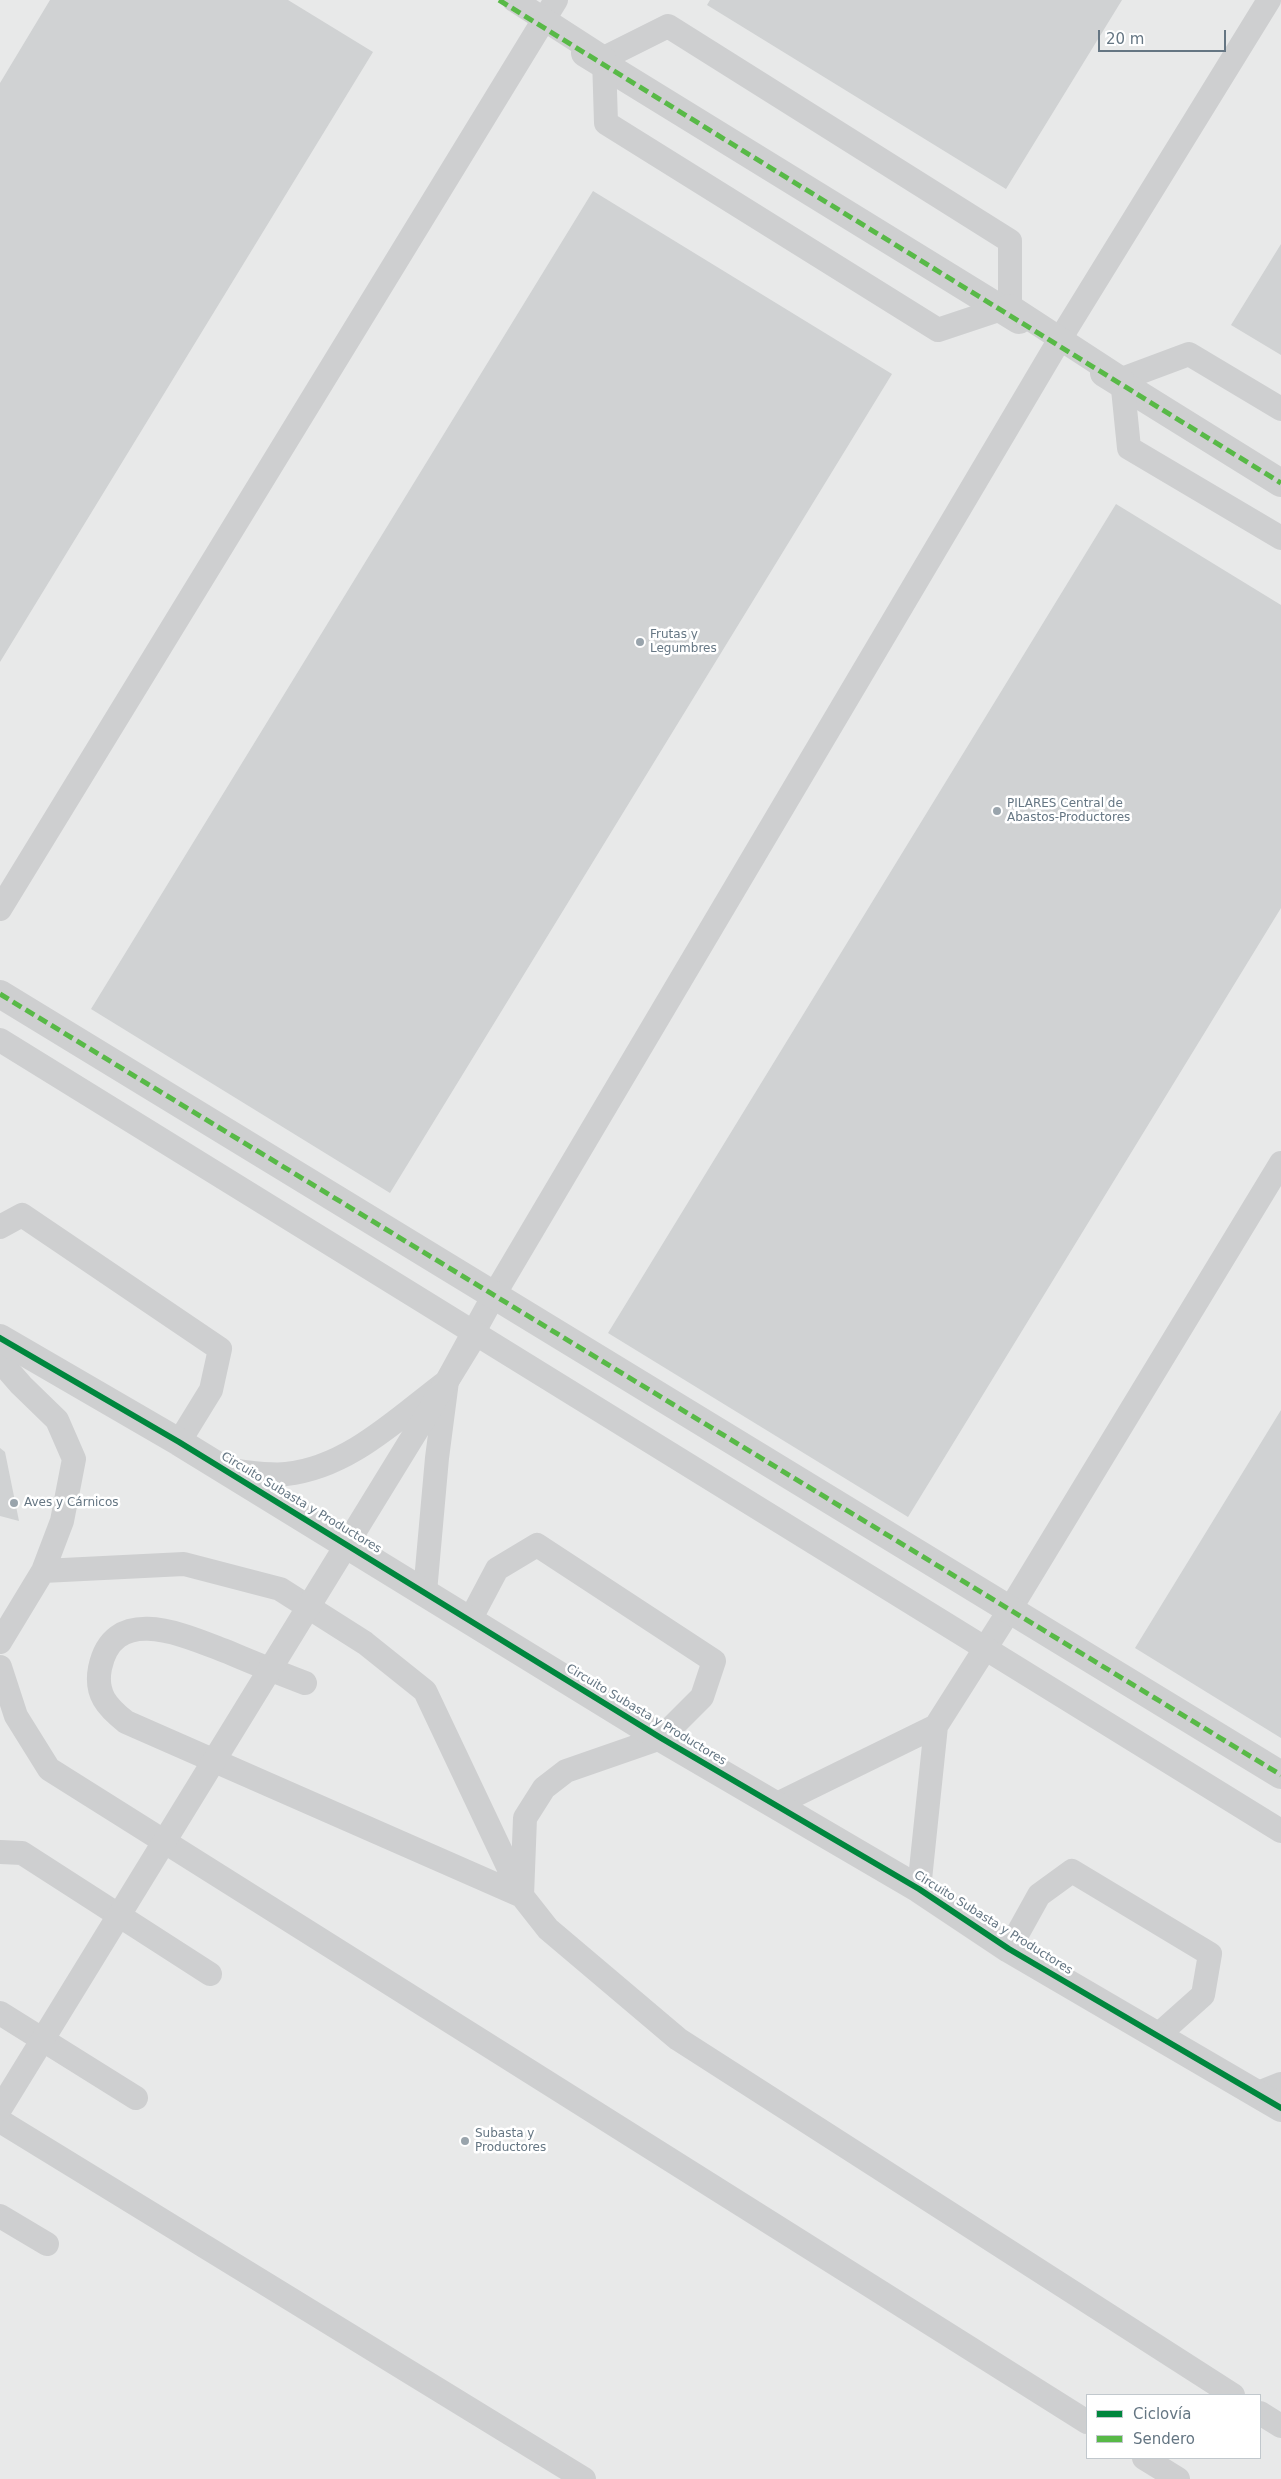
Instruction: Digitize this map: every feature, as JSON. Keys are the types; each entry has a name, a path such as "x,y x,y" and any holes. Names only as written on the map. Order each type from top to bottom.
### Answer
{"street":[{"path":"499,0 1281,482"},
{"path":"0,994 1009,1611 1281,1775"},
{"name":"Circuito Subasta y Productores","path":"0,1338 179,1442 661,1738 919,1889 1009,1950 1281,2108"}],"lane":[{"path":"514,0 604,58"},
{"path":"0,909 556,0"},
{"path":"425,1592 437,1458 447,1381 494,1295 1057,344 1269,0"},
{"path":"604,58 668,26 1010,241 1010,306"},
{"path":"604,58 606,123 938,330 1010,306"},
{"path":"1010,306 1122,379"},
{"path":"1122,379 1189,354 1281,409"},
{"path":"1122,379 1129,448 1281,538"},
{"path":"0,1040 1281,1831"},
{"path":"919,1889 936,1726 1009,1611 1281,1163"},
{"path":"0,1227 22,1215 220,1349 211,1390 179,1442"},
{"path":"0,2109 476,1334"},
{"path":"0,1360 20,1385 58,1420 74,1459 62,1521 43,1571 0,1642"},
{"path":"225,1470 286,1474 328,1465 365,1444 447,1381"},
{"path":"470,1620 497,1569 537,1545 714,1661 702,1697 661,1738 566,1771 544,1788 525,1818 522,1896"},
{"path":"43,1571 184,1564 280,1589 365,1643 425,1691 522,1896 548,1929 678,2039 1230,2394"},
{"path":"305,1683 163,1629 133,1630 115,1640 104,1655 99,1674 104,1702 126,1722 522,1896"},
{"path":"0,1667 16,1716 49,1769 1086,2421"},
{"path":"775,1805 936,1726"},
{"path":"0,1852 22,1853 210,1974"},
{"path":"1009,1950 1039,1894 1072,1871 1210,1954 1203,1995 1157,2036"},
{"path":"0,2013 136,2098"},
{"path":"1256,2094 1281,2084"},
{"path":"0,2121 584,2479"},
{"path":"0,2216 47,2244"},
{"path":"1261,2414 1281,2426"},
{"path":"1146,2459 1178,2479"}],"shaded area":[{"name":"Frutas y Legumbres","path":"0,0 1281,0 1281,2479 0,2479"}],"building":[{"path":"50,0 288,0 373,52 0,662 0,83"},
{"path":"710,0 1122,0 1006,189 707,5"},
{"path":"593,191 892,374 390,1193 91,1009"},
{"path":"1281,244 1281,355 1231,325"},
{"path":"1116,504 1281,605 1281,908 908,1517 608,1333"},
{"path":"1281,1410 1281,1738 1135,1648"},
{"path":"0,1448 5,1452 19,1521 0,1516"}],"marked path":[{"path":"499,0 1281,483"},
{"path":"0,994 1281,1775"}],"cycle path":[{"path":"0,1338 179,1442 661,1738 919,1889 1009,1949 1281,2108"}],"place":[{"name":"Frutas y Legumbres","path":"640,642"},
{"name":"PILARES Central de Abastos-Productores","path":"997,811"},
{"name":"Aves y Cárnicos","path":"14,1503"},
{"name":"Subasta y Productores","path":"465,2141"}]}
